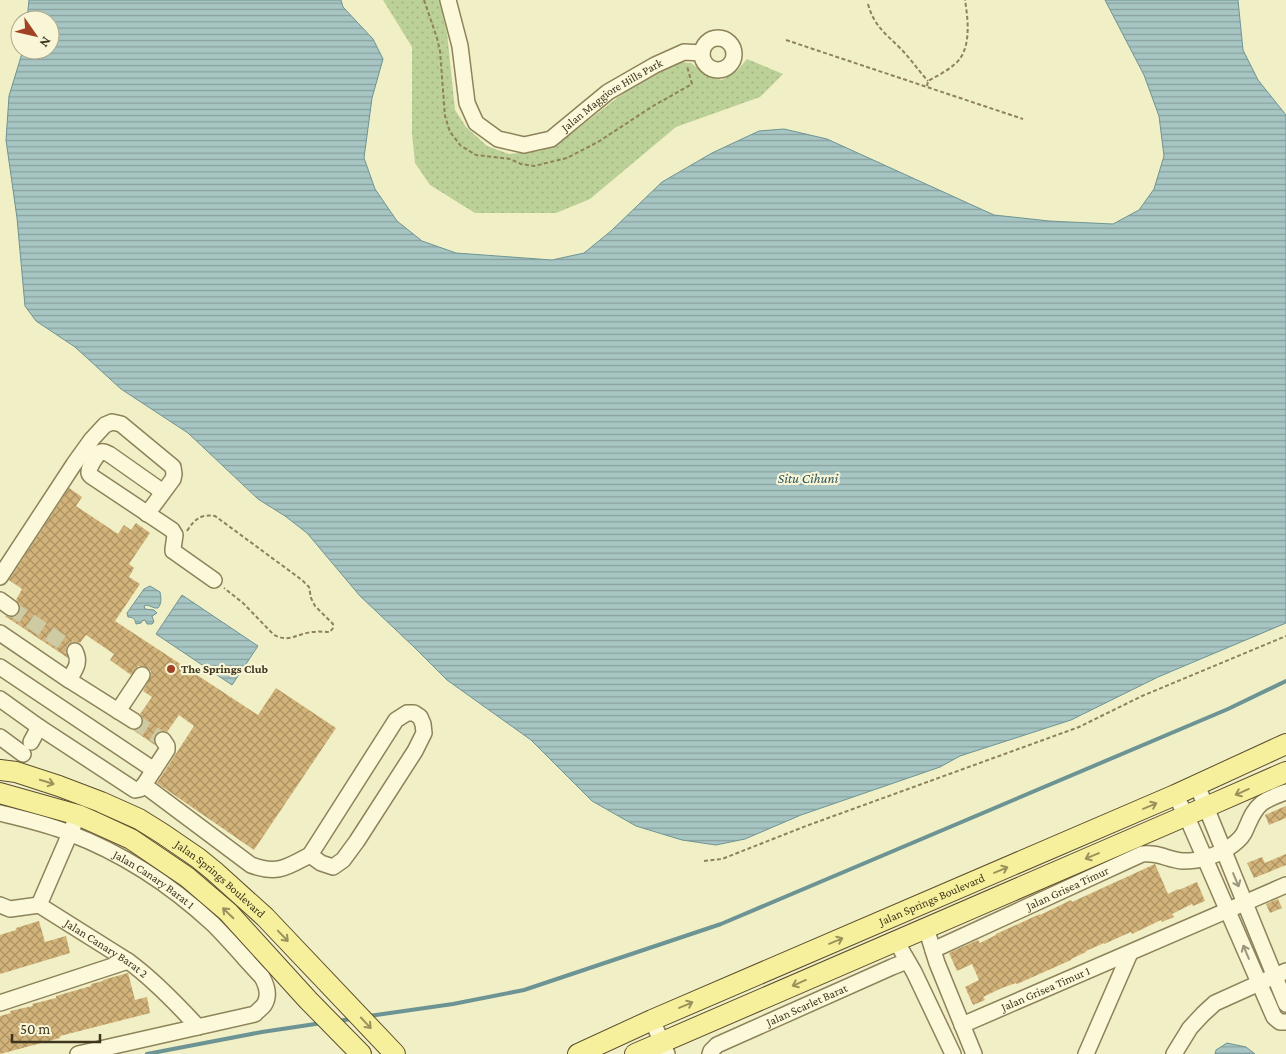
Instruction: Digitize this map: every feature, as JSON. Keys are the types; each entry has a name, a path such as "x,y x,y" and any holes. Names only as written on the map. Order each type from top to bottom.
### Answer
{"main road":[{"name":"Jalan Springs Boulevard","path":"578,1054 652,1020 1175,795 1286,744"},
{"name":"Jalan Springs Boulevard","path":"8,771 59,786 140,819 214,871 265,917 393,1052"},
{"name":"Jalan Springs Boulevard","path":"639,1053 664,1049 896,941 1286,772"},
{"name":"Jalan Springs Boulevard","path":"0,793 74,824 131,839 187,877 228,912 308,1000 361,1054"}],"street":[{"name":"Jalan Maggiore Hills Park","path":"448,0 460,46 467,103 476,123 498,139 524,145 551,139 608,92 655,65 684,52 702,53"},
{"path":"0,578 74,464 92,439 105,425 112,422 121,424 173,467 174,474 172,479 148,514"},
{"path":"163,492 109,454 99,453 91,465 89,473 91,476 174,532 174,551 214,580"},
{"path":"0,633 134,721"},
{"path":"69,680 78,659 75,651"},
{"path":"0,667 154,770"},
{"path":"118,711 142,675"},
{"path":"0,699 135,790 140,789 144,785 167,750 163,740"},
{"path":"144,785 251,865 262,869 276,870 289,866 310,855 396,720 407,713 414,713 420,717 424,732 415,751 343,860 333,866 321,863 310,855"},
{"path":"8,771 26,749 39,727"},
{"path":"2,739 26,749"},
{"path":"1197,785 1246,902 1281,973 1286,1004"},
{"name":"Jalan Grisea Timur","path":"933,950 1142,854 1160,854 1184,861 1205,858 1224,850 1235,844 1244,834 1246,825 1261,804 1286,792"},
{"path":"1175,795 1186,815 1274,1017 1280,1022 1286,1022"},
{"name":"Jalan Canary Barat 1","path":"0,813 49,825 74,824 181,897 213,925 262,977 267,987 267,996 264,1006 254,1014 198,1026"},
{"path":"3,910 39,905 74,824"},
{"path":"214,871 230,849"},
{"name":"Jalan Grisea Timur 1","path":"962,1025 1286,885"},
{"name":"Jalan Canary Barat 2","path":"39,905 142,970 198,1026"},
{"path":"926,928 937,964 974,1054"},
{"path":"896,941 914,972 953,1054"},
{"path":"1086,1054 1130,952"},
{"path":"0,1003 128,961"},
{"name":"Jalan Scarlet Barat","path":"710,1054 717,1045 907,962"},
{"path":"1174,1054 1190,1028 1215,1003 1281,973"},
{"path":"652,1020 664,1049"},
{"path":"78,1054 198,1026"},
{"path":"630,1031 639,1053"}],"path":[{"path":"424,0 438,38 445,116 450,132 461,146 476,155 510,159 534,166 566,158 598,142 653,106 692,84 684,52"},
{"path":"927,87 928,81 956,63 963,54 968,35 967,13 964,0"},
{"path":"868,4 871,16 883,32 900,48 928,81"},
{"path":"786,40 1023,120"},
{"path":"174,551 193,522 203,515 215,516 302,580 309,587 315,606 332,624 333,628 330,632 313,632 286,639 279,638 243,603 214,580"},
{"path":"704,861 722,859 806,826 1079,727 1150,693 1286,636"}],"green space":[{"path":"383,0 439,0 447,33 455,110 466,127 487,146 509,154 540,151 563,140 630,88 676,62 691,63 710,77 722,80 737,71 747,59 783,74 760,97 676,127 590,199 556,213 475,213 430,185 415,163 412,134 412,47"}],"water":[{"name":"Situ Cihuni","path":"29,0 341,0 343,7 373,39 383,59 372,98 364,158 375,189 397,221 422,241 456,253 552,260 584,253 611,231 662,182 712,153 759,131 784,129 827,139 994,215 1049,221 1113,224 1139,210 1154,189 1164,156 1159,116 1144,75 1105,0 1238,0 1243,50 1258,80 1286,115 1286,623 1158,677 1071,720 960,756 940,767 801,815 745,839 716,845 682,840 636,826 592,801 531,740 447,680 360,596 307,533 258,499 188,433 121,389 75,347 36,321 25,306 17,218 6,140 9,96 20,60 60,60 60,10 28,10"},
{"path":"150,586 160,592 161,596 158,608 144,606 145,609 154,610 157,613 152,616 154,622 147,624 145,620 136,624 134,619 128,617 127,613 144,589"},
{"path":"182,595 258,646 232,685 156,634"},
{"path":"1227,1043 1246,1047 1255,1054 1215,1054 1216,1050"}],"building":[{"name":"The Springs Club","path":"69,488 82,497 76,506 118,534 124,525 131,530 136,523 150,533 129,564 134,568 129,577 140,584 115,621 258,715 276,688 336,728 254,850 157,783 194,726 179,715 167,732 158,732 155,735 155,745 133,730 142,726 143,721 140,714 152,697 143,691 151,676 151,671 148,668 138,666 131,675 110,660 114,654 86,635 80,643 72,642 67,646 68,658 5,616 14,617 20,609 16,600 22,589 9,580"},
{"path":"1286,806 1286,818 1269,825 1265,815"},
{"path":"1286,854 1286,865 1254,878 1247,863 1262,857 1265,863"},
{"path":"1155,864 1168,894 1197,882 1205,901 1193,906 1192,904 1172,914 1174,917 1162,922 1161,920 1132,934 1131,932 1104,943 1017,984 1002,988 983,997 985,1000 973,1005 965,987 979,980 972,964 957,971 949,953 978,940 980,943 1071,900 1072,902"},
{"path":"1278,899 1282,908 1270,913 1266,904"},
{"path":"39,921 45,942 66,936 70,953 0,974 0,935"},
{"path":"128,973 135,1000 147,997 150,1013 60,1036 60,1038 0,1054 0,1016 11,1013 10,1011 33,1006 32,1004 56,998 56,996"}],"waterway":[{"path":"369,1016 453,1004 524,990 721,924 1228,709 1286,681"},
{"path":"337,1021 352,1019"},
{"path":"147,1054 262,1032 322,1023"}],"tunnel":[{"path":"11,608 75,651"},
{"path":"134,721 163,740"}],"place":[{"name":"The Springs Club","path":"171,669"}]}
